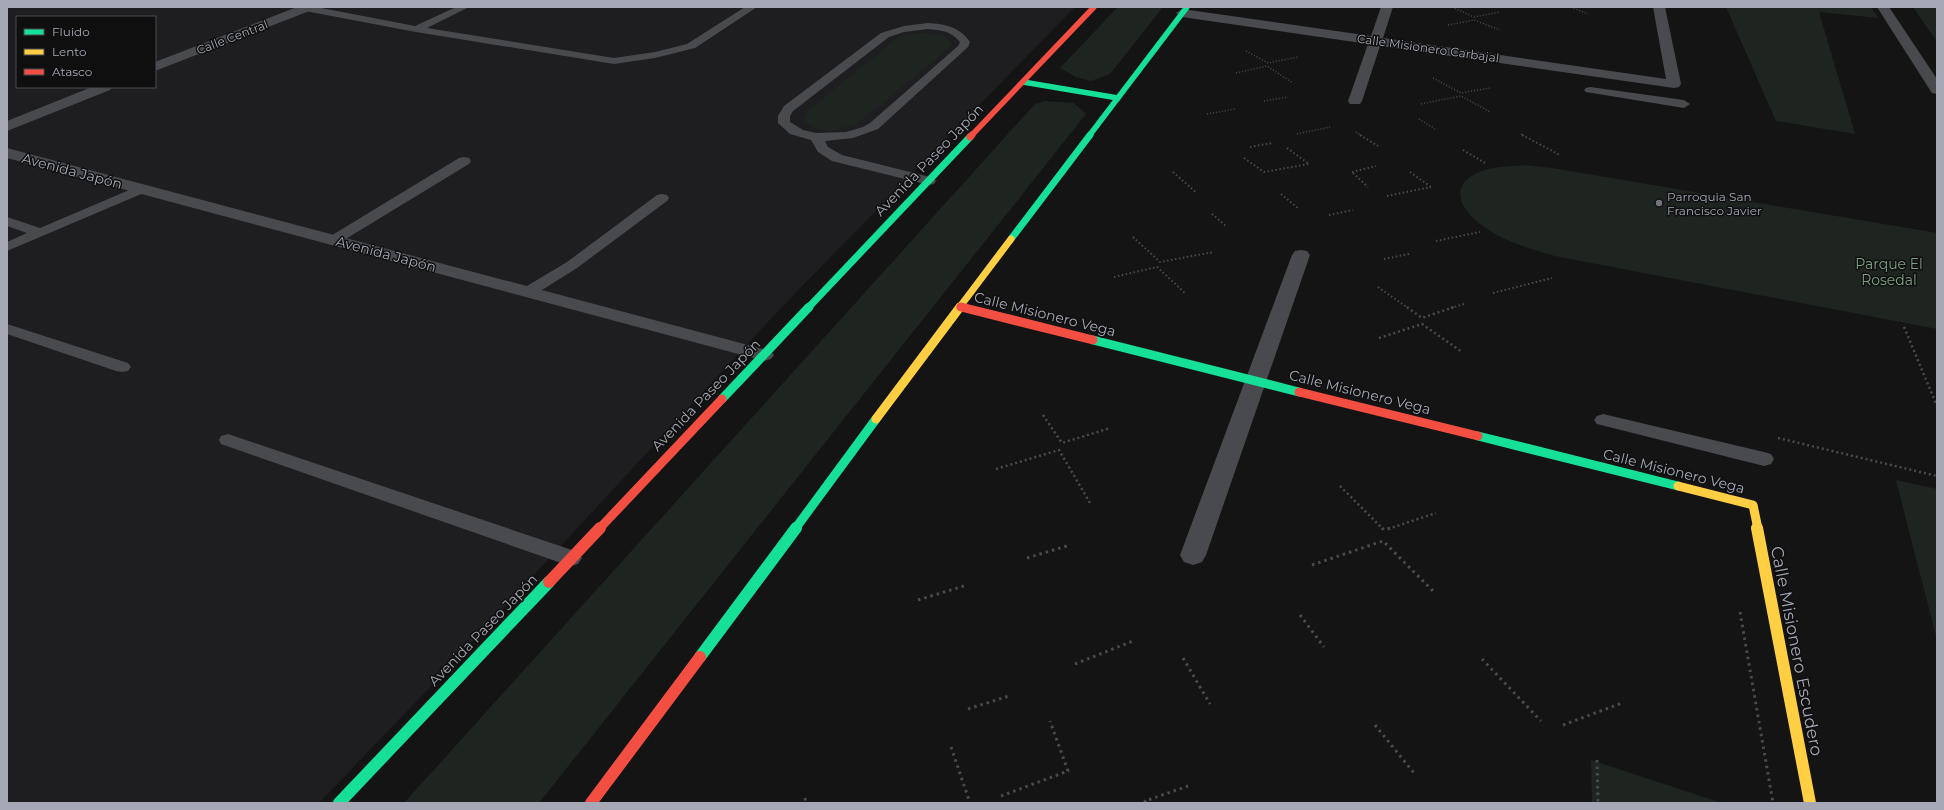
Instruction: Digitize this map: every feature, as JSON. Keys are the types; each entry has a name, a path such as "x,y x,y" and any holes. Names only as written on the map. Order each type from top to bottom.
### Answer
{"main road":[{"name":"Avenida Paseo Japón","path":"339,803 1094,7"},
{"path":"591,803 960,307 1184,10"},
{"path":"1023,82 1118,98"},
{"name":"Calle Misionero Vega","path":"960,307 1753,505"},
{"name":"Calle Misionero Escudero","path":"1753,505 1810,803"}],"street":[{"path":"1355,101 1387,7"},
{"name":"Calle Misionero Carbajal","path":"1184,10 1376,41 1674,84 1659,7"},
{"path":"1883,7 1937,90"},
{"name":"Calle Central","path":"156,67 307,8"},
{"path":"7,126 102,88"},
{"name":"Avenida Japón","path":"7,154 764,355"},
{"path":"1192,555 1301,255"}],"lane":[{"path":"416,29 464,7"},
{"path":"307,8 416,29 614,62 655,55 690,46 752,7"},
{"path":"816,137 850,136 864,132 874,126 962,47 965,42 962,36 955,32 932,26 905,28 885,35 788,109 784,116 784,123 790,130 816,137 823,148 837,158 929,180"},
{"path":"1590,90 1684,104"},
{"path":"334,240 464,161"},
{"path":"7,248 141,189"},
{"path":"528,292 572,265 662,198"},
{"path":"7,222 41,233"},
{"path":"7,329 122,367"},
{"path":"1603,420 1764,459"},
{"path":"228,440 571,558"}],"path":[{"path":"1452,7 1474,17 1500,12"},
{"path":"1571,7 1588,14"},
{"path":"1448,25 1474,20 1500,30"},
{"path":"1246,51 1268,63 1298,57"},
{"path":"1236,73 1267,66 1293,83"},
{"path":"1433,78 1461,93 1490,88"},
{"path":"1421,104 1461,96 1490,112"},
{"path":"1264,101 1288,97"},
{"path":"1207,114 1235,109"},
{"path":"1419,119 1436,129"},
{"path":"1297,134 1330,127"},
{"path":"1356,132 1378,146"},
{"path":"1521,134 1560,155"},
{"path":"1250,147 1272,144"},
{"path":"1244,158 1264,172 1309,164 1287,148"},
{"path":"1464,150 1486,164"},
{"path":"1368,187 1352,172 1376,166"},
{"path":"1173,172 1197,193"},
{"path":"1387,196 1431,187 1410,172"},
{"path":"1280,194 1299,209"},
{"path":"1329,215 1353,210"},
{"path":"1212,214 1226,226"},
{"path":"1436,241 1480,232"},
{"path":"1133,237 1160,262 1214,252"},
{"path":"1384,260 1409,254"},
{"path":"1114,277 1157,267 1185,293"},
{"path":"1493,292 1552,278"},
{"path":"1378,287 1422,318 1464,304"},
{"path":"1379,338 1422,324 1462,352"},
{"path":"1904,327 1937,406"},
{"path":"1043,415 1062,443 1110,428"},
{"path":"1775,437 1937,476"},
{"path":"996,469 1059,450 1090,503"},
{"path":"1340,486 1384,530 1436,513"},
{"path":"1312,565 1383,541 1433,591"},
{"path":"1027,558 1070,545"},
{"path":"918,600 967,585"},
{"path":"1740,608 1773,803"},
{"path":"1300,615 1324,647"},
{"path":"1075,664 1133,641"},
{"path":"1183,658 1210,704"},
{"path":"1482,658 1541,721"},
{"path":"968,709 1009,696"},
{"path":"1563,725 1622,703"},
{"path":"1001,796 1068,771 1050,721"},
{"path":"1375,725 1414,773"},
{"path":"951,746 970,803"},
{"path":"1597,760 1598,803"},
{"path":"1146,803 1145,801 1188,786"},
{"path":"805,798 806,803"}],"shaded area":[{"path":"7,7 1075,7 779,310 435,682 319,803 7,803"}],"green space":[{"path":"1118,7 1163,7 1110,74 1091,81 1076,77 1060,68"},
{"path":"1726,7 1871,7 1879,18 1819,12 1855,134 1776,121"},
{"path":"1913,7 1937,7 1937,42"},
{"path":"921,33 943,35 952,45 855,125 830,131 818,129 803,120 807,112 900,36"},
{"path":"1045,101 1074,103 1086,114 539,803 404,803 1035,104"},
{"name":"Parque El Rosedal","path":"1525,165 1552,168 1937,233 1937,329 1555,256 1515,243 1496,235 1479,223 1468,213 1462,203 1460,194 1462,186 1468,179 1487,169"},
{"path":"1896,480 1937,489 1937,640"},
{"path":"1591,760 1722,803 1592,803"}],"traffic: fast":[{"path":"1011,239 1187,7"},
{"path":"1023,82 1118,98"},
{"path":"722,399 970,137"},
{"path":"1093,340 1299,392"},
{"path":"700,657 876,419"},
{"path":"1478,436 1678,486"},
{"path":"339,803 549,582"}],"traffic: slow":[{"path":"876,419 1011,239"},
{"path":"1678,486 1753,505 1810,803"}],"traffic: jam":[{"path":"970,137 1094,7"},
{"path":"960,307 1093,340"},
{"path":"1299,392 1478,436"},
{"path":"549,582 722,399"},
{"path":"591,803 700,657"}],"place":[{"name":"Parroquia San Francisco Javier","path":"1659,203"}]}
